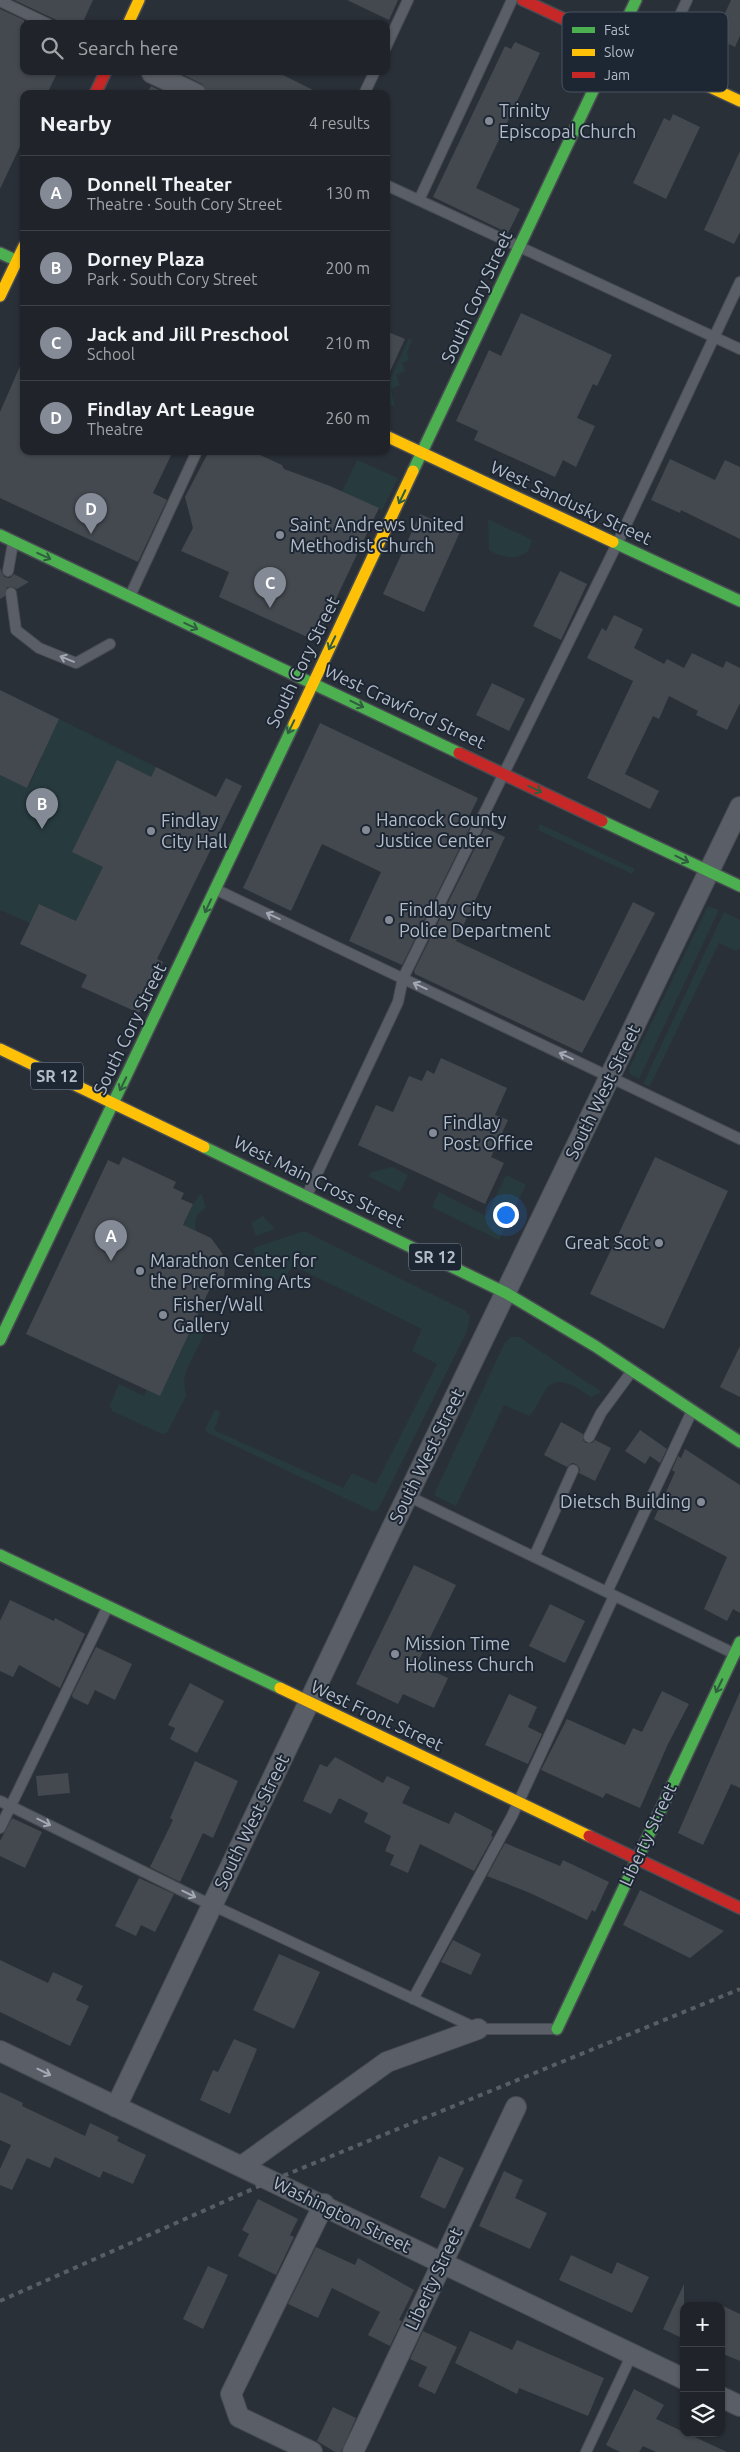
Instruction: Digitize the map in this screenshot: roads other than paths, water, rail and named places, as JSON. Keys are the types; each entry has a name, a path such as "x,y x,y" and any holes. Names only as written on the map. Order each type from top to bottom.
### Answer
{"main road":[{"path":"130,20 139,0"},
{"path":"523,0 562,18"},
{"name":"South Cory Street","path":"631,12 636,0"},
{"path":"97,90 104,75"},
{"name":"South Cory Street","path":"0,1340 593,92"},
{"path":"721,92 740,101"},
{"path":"0,253 20,263 0,296"},
{"name":"West Sandusky Street","path":"390,438 740,601"},
{"name":"West Crawford Street","path":"0,535 740,886"},
{"name":"West Main Cross Street","path":"0,1049 506,1293 565,1326 740,1442"},
{"name":"West Front Street","path":"0,1554 740,1908"},
{"name":"Liberty Street","path":"556,2029 635,1859 740,1642"}],"street":[{"path":"156,75 188,90"},
{"name":"South West Street","path":"116,2107 740,807"},
{"path":"242,2166 388,2062 478,2030"},
{"name":"Washington Street","path":"0,2051 324,2204 441,2263 680,2377"},
{"name":"Liberty Street","path":"353,2452 516,2107"},
{"path":"312,2452 239,2417 231,2394 324,2204"},
{"path":"725,2399 740,2406"}],"lane":[{"path":"390,38 408,0"},
{"path":"419,200 512,0"},
{"path":"681,12 687,0"},
{"path":"0,1 40,20"},
{"path":"366,90 373,75"},
{"path":"390,186 519,248 740,349"},
{"path":"307,1196 398,1002 403,978 617,544 740,282"},
{"path":"130,597 195,455"},
{"path":"8,571 13,542"},
{"path":"11,593 16,630 39,648 76,663 110,644"},
{"path":"216,889 740,1139"},
{"path":"589,1437 601,1413 633,1370"},
{"path":"413,1999 519,1802 693,1410"},
{"path":"534,1556 573,1470"},
{"path":"408,1496 734,1654"},
{"path":"0,1828 108,1605"},
{"path":"0,1801 212,1905 478,2030 556,2029"},
{"path":"586,2452 632,2354"}],"railway":[{"path":"0,2301 273,2180 740,1989"}],"place":[{"name":"Trinity Episcopal Church","path":"489,121"},
{"name":"Findlay Art League","path":"91,534"},
{"name":"Saint Andrews United Methodist Church","path":"280,535"},
{"name":"Jack and Jill Preschool","path":"270,608"},
{"name":"Dorney Plaza","path":"42,829"},
{"name":"Hancock County Justice Center","path":"366,830"},
{"name":"Findlay City Hall","path":"151,831"},
{"name":"Findlay City Police Department","path":"389,920"},
{"name":"Findlay Post Office","path":"433,1133"},
{"name":"Great Scot","path":"659,1243"},
{"name":"Donnell Theater","path":"111,1261"},
{"name":"Marathon Center for the Preforming Arts","path":"140,1271"},
{"name":"Fisher/Wall Gallery","path":"163,1315"},
{"name":"Dietsch Building","path":"701,1502"},
{"name":"Mission Time Holiness Church","path":"395,1654"}]}
